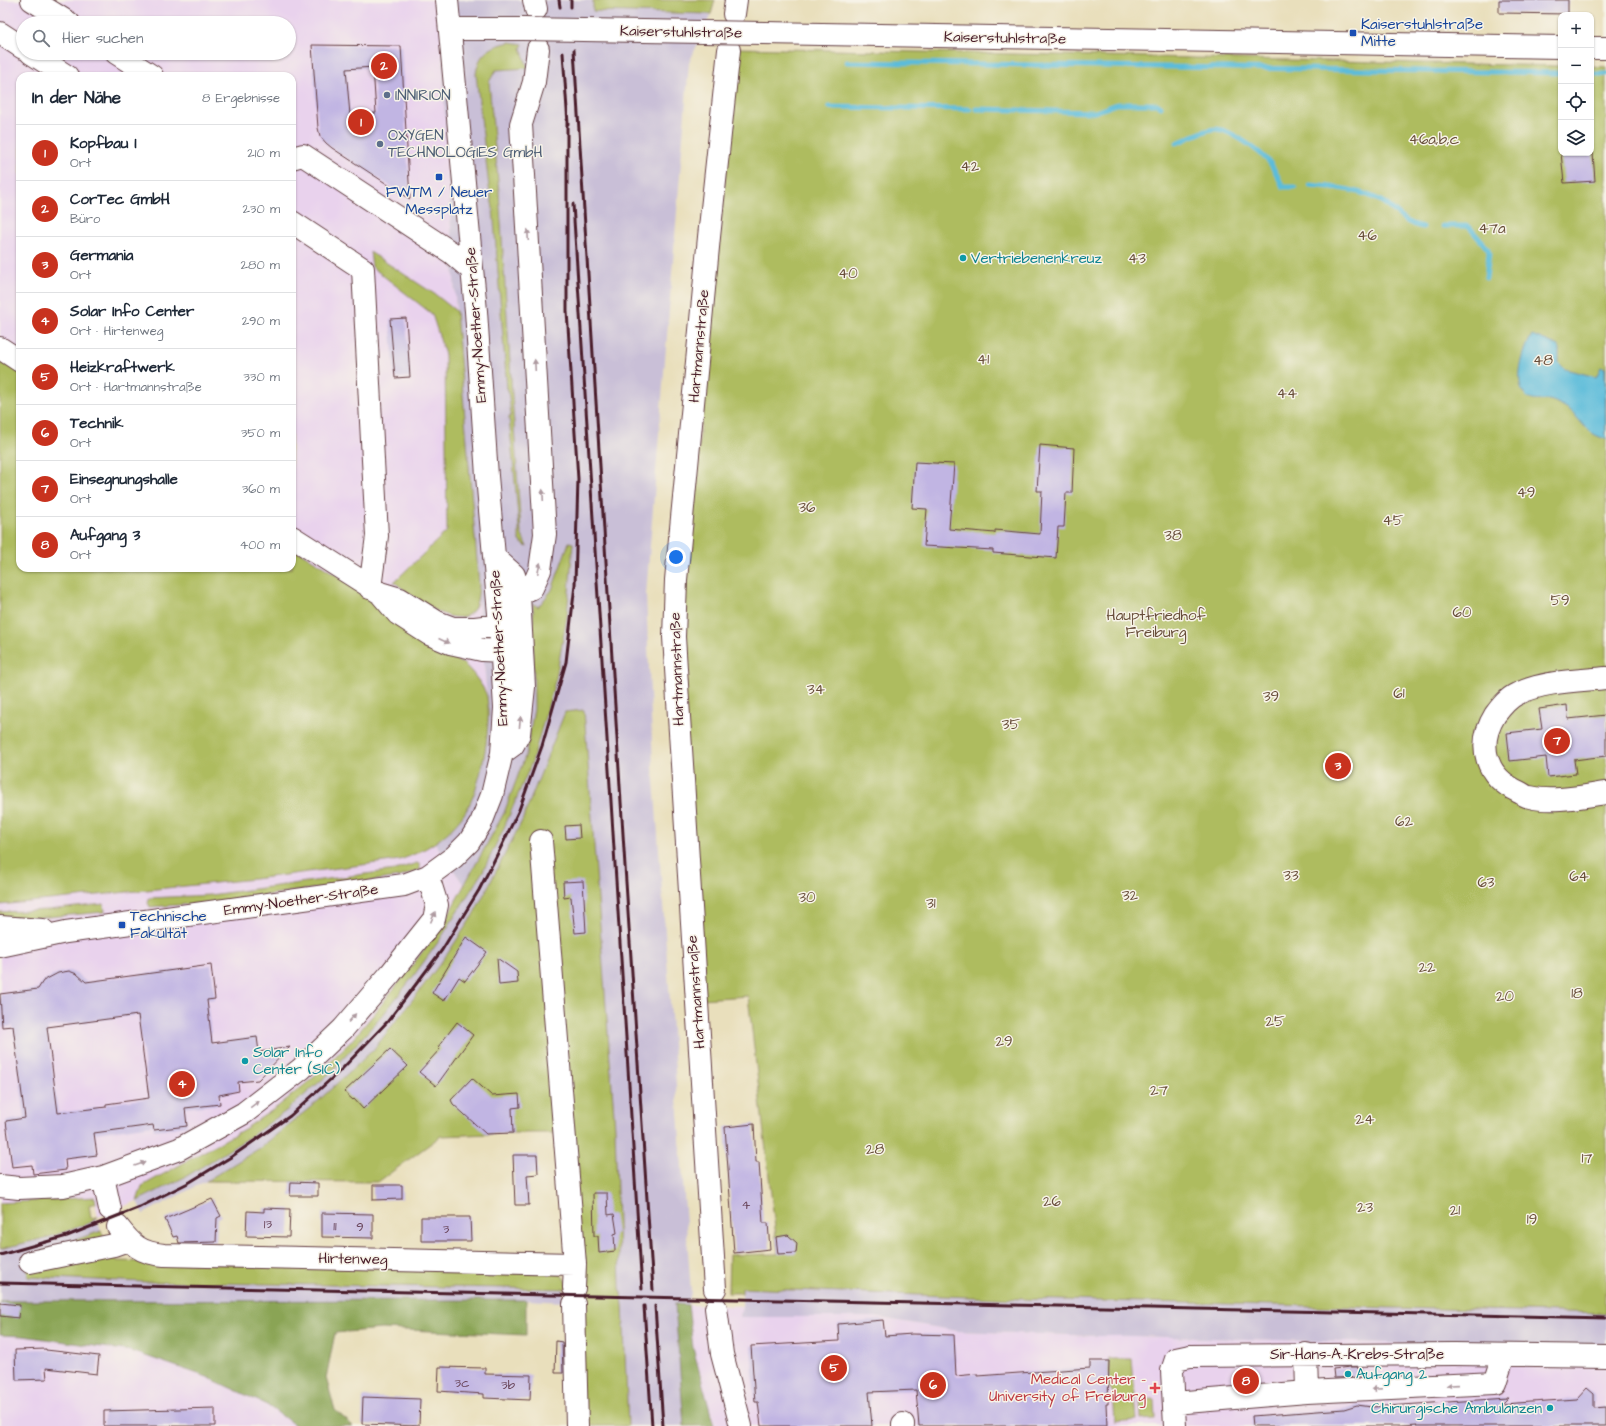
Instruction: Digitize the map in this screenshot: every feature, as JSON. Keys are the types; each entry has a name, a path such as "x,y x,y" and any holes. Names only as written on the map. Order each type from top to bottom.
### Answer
{"street":[{"path":"32,0 58,16"},
{"name":"Emmy-Noether-Straße","path":"0,946 66,932 385,889 404,885 428,876 454,857 474,835 481,823 492,795 502,754 505,708 502,651 487,476 472,270 447,0"},
{"name":"Kaiserstuhlstraße","path":"450,29 1558,47"},
{"path":"0,33 16,43"},
{"path":"1594,48 1606,48"},
{"path":"519,594 532,588 540,570 545,534 521,124 534,82 538,50"},
{"name":"Hartmannstraße","path":"729,50 709,237 676,580 674,637 715,1299 722,1354 741,1426"},
{"path":"42,60 61,72"},
{"path":"127,60 146,72"},
{"path":"296,157 303,154 452,253 472,270"},
{"path":"296,225 364,269 377,536 375,590 398,614 429,634 450,643 482,650 502,651"},
{"path":"0,348 16,358"},
{"path":"296,540 375,590 400,599 438,622 453,628 475,628 500,625"},
{"path":"494,557 514,574 519,594 524,687 519,734 513,745 502,754"},
{"path":"1606,678 1544,684 1516,694 1501,706 1490,723 1485,738 1485,750 1496,777 1508,788 1530,797 1557,799 1606,793"},
{"path":"541,841 575,1264 574,1296 577,1426"},
{"path":"0,1186 19,1188 63,1186 104,1177 179,1149 244,1113 301,1069 343,1029 391,973 434,919 437,905 428,876"},
{"name":"Emmy-Noether-Straße","path":"0,927 66,932"},
{"path":"30,1262 114,1245 119,1226 104,1177"},
{"name":"Hirtenweg","path":"119,1226 140,1250 151,1254 575,1264"},
{"path":"1306,1354 1307,1392"},
{"name":"Sir-Hans-A.-Krebs-Straße","path":"1176,1426 1172,1371 1176,1359 1190,1356 1454,1354 1606,1356"},
{"path":"1174,1403 1307,1392 1495,1382 1504,1355"}],"shaded area":[{"path":"0,0 440,0 446,142 456,311 487,696 470,670 464,664 457,661 296,550 296,72 16,72 16,367 0,357"},
{"path":"440,0 593,0 594,11 711,14 689,63 646,595 653,766 691,1292 688,1305 675,1304 684,1426 628,1426 623,1305 620,1289 618,1239 565,713 522,821 472,917 448,953 374,1049 317,1102 260,1148 206,1181 143,1214 137,1201 187,1176 248,1138 286,1111 330,1073 382,1016 439,941 483,871 503,830 532,762 556,678 569,542 552,590 538,607 533,604 534,709 526,754 504,813 480,859 464,885 435,843 447,834 462,816 471,801 481,769 487,736 487,696 456,311 446,142","holes":["510,42 523,44 521,48 496,70 489,82 499,192 521,533 527,546 519,541 509,417 511,416 493,208 489,187 476,74 477,65 481,57 487,51"]},
{"path":"435,843 464,885 444,922 411,967 351,1041 314,1077 277,1107 246,1128 142,1186 137,1201 98,1217 94,1197 0,1203 0,919 105,912 48,910 0,912 0,905 254,879 401,860 419,853","holes":["417,863 420,865 396,870","394,870 252,898 150,907 149,898 210,895"]},
{"path":"96,1218 101,1231 83,1237 146,1282 563,1289 563,1302 526,1300 0,1301 0,1249 49,1237 90,1223"},
{"path":"742,1288 1021,1299 1606,1313 1606,1349 958,1331 876,1317 740,1317 742,1306"},
{"name":"Medical Center – University of Freiburg","path":"688,1305 742,1306 740,1317 876,1317 958,1331 1606,1349 1606,1426 714,1426 693,1348"},
{"path":"0,1335 23,1336 131,1351 207,1377 267,1405 296,1426 0,1426"}],"green space":[{"path":"593,0 715,0 711,14 593,11"},
{"path":"510,42 523,44 521,48 528,68 496,70 489,82 499,192 521,533 527,547 519,541 509,417 511,416 507,389 493,208 489,187 476,74 480,60 487,52 497,46"},
{"name":"Hauptfriedhof Freiburg","path":"738,48 1558,66 1558,156 1594,156 1594,66 1606,67 1606,1313 1021,1299 742,1288 742,1293 728,1293 729,1255 778,1254 748,996 701,999 680,638"},
{"path":"370,252 436,295 456,311 479,585 478,597 474,609 466,616 456,617 445,615 410,595 394,582 447,531 445,355 432,314 372,267"},
{"path":"0,357 16,367 16,572 296,572 296,550 459,652 457,661 468,667 486,694 488,725 484,759 480,776 469,806 462,817 456,825 434,843 400,860 254,879 0,905"},
{"path":"569,542 573,543 567,616 556,678 532,762 503,830 483,871 439,941 382,1016 330,1073 286,1111 248,1138 187,1176 137,1201 142,1186 246,1128 277,1107 314,1077 351,1041 373,1015 444,922 504,813 526,754 534,709 533,603 538,607 552,590"},
{"path":"584,710 615,1128 620,1288 623,1305 628,1426 581,1426 565,1133 513,1133 441,1136 378,1182 206,1181 260,1148 317,1102 374,1049 448,953 472,917 522,821 565,712"},
{"path":"417,863 420,865 420,870 400,877 208,903 150,907 148,903 149,898 210,895 395,870"},
{"path":"104,904 105,912 0,919 0,912 48,910"},
{"path":"95,1197 96,1203 89,1205 91,1218 98,1217 90,1223 49,1237 0,1249 0,1203"},
{"path":"101,1231 117,1261 560,1273 569,1289 146,1282 28,1277 26,1257"},
{"path":"526,1300 526,1335 382,1329 335,1333 326,1378 335,1410 353,1426 296,1426 267,1405 207,1377 131,1351 23,1336 0,1335 0,1301"},
{"path":"675,1304 688,1305 693,1348 714,1426 684,1426"},
{"path":"1109,1359 1132,1359 1137,1420 1115,1422 1113,1393 1108,1385"},
{"path":"1154,1399 1155,1419 1141,1420 1140,1400"}],"water":[{"path":"1532,335 1559,346 1559,363 1565,369 1596,377 1601,367 1605,368 1606,439 1591,432 1572,412 1563,406 1549,400 1533,400 1528,398 1523,393 1520,385 1521,367"}],"building":[{"path":"1499,0 1568,0 1568,12 1558,12 1558,14 1499,13"},
{"path":"312,45 401,46 410,199 332,148 320,136 318,128","holes":["373,67 376,113 350,115 346,69"]},
{"path":"1561,156 1593,156 1595,181 1564,183"},
{"path":"406,318 410,377 395,378 390,319"},
{"path":"1040,445 1074,448 1072,493 1066,493 1064,527 1058,527 1056,558 993,553 993,550 924,546 927,509 912,508 915,462 954,464 949,529 995,533 995,530 1040,534 1042,491 1037,491"},
{"path":"1567,705 1568,719 1606,715 1606,756 1574,760 1576,774 1548,777 1546,757 1510,761 1507,733 1542,729 1539,709"},
{"path":"579,825 580,838 566,839 565,826"},
{"path":"583,881 586,932 575,933 571,897 564,898 563,882"},
{"path":"466,937 487,952 465,981 459,977 444,1001 432,993"},
{"path":"497,958 517,972 518,983 499,985"},
{"path":"211,965 215,999 207,1000 212,1043 257,1037 259,1052 290,1047 258,1080 238,1082 239,1091 219,1095 220,1104 185,1108 187,1126 154,1130 153,1125 94,1133 97,1155 65,1159 66,1170 33,1174 32,1165 12,1167 6,1121 25,1118 13,1026 2,1027 0,994 38,989 43,981 58,973 69,971 77,974 86,982","holes":["138,1015 149,1098 106,1104 106,1107 58,1113 47,1027"]},
{"path":"457,1022 473,1035 436,1086 419,1072 440,1049 438,1047"},
{"path":"390,1049 408,1066 363,1109 354,1099 353,1100 344,1092"},
{"path":"472,1078 492,1096 519,1094 520,1107 512,1108 513,1133 486,1134 453,1104 451,1100"},
{"path":"754,1124 756,1162 759,1162 763,1223 768,1223 770,1249 734,1253 725,1127"},
{"path":"513,1155 537,1155 538,1174 527,1175 529,1205 515,1205"},
{"path":"291,1182 318,1183 318,1196 290,1196"},
{"path":"373,1185 402,1185 402,1199 373,1200"},
{"path":"593,1193 607,1193 608,1215 614,1214 617,1233 614,1234 615,1251 599,1253 598,1236 594,1236"},
{"path":"212,1199 221,1216 217,1218 216,1242 179,1243 177,1236 173,1237 165,1219"},
{"path":"264,1208 290,1209 289,1237 246,1236 247,1211 264,1212"},
{"path":"322,1213 373,1214 373,1238 322,1237"},
{"path":"421,1217 470,1217 471,1241 421,1241"},
{"path":"788,1235 797,1243 796,1253 778,1254 776,1237"},
{"path":"0,1303 20,1305 19,1318 0,1316"},
{"path":"883,1320 885,1336 912,1334 954,1335 956,1376 977,1374 977,1376 1090,1368 1090,1361 1109,1361 1108,1404 1106,1404 1107,1426 919,1426 916,1390 869,1392 872,1426 761,1426 758,1402 755,1402 751,1346 839,1341 838,1324"},
{"path":"556,1341 562,1342 563,1373 555,1373"},
{"path":"46,1349 99,1356 97,1374 46,1368 47,1379 16,1380 15,1350"},
{"path":"439,1367 485,1368 485,1374 531,1375 530,1400 484,1398 484,1394 438,1391"},
{"name":"Aufgang 2","path":"1362,1367 1363,1377 1334,1378 1333,1369"},
{"path":"1587,1388 1594,1394 1594,1408 1606,1407 1606,1426 1253,1426 1252,1416 1344,1409 1357,1405 1372,1407 1508,1398 1502,1404 1577,1399"},
{"path":"363,1397 420,1399 419,1426 362,1424"},
{"path":"215,1408 215,1426 104,1426 104,1411"}],"waterway":[{"path":"847,62 1558,73"},
{"path":"1594,74 1606,74"},
{"path":"976,109 1095,112 1117,104 1157,104 1161,107"},
{"path":"829,107 970,109"},
{"path":"1177,143 1211,129 1221,130 1229,133 1252,147 1265,158 1274,169 1283,187 1295,187"},
{"path":"1310,185 1346,189 1373,197 1387,205 1405,220 1423,227"},
{"path":"1443,226 1466,226 1470,228 1488,249 1489,253 1486,278"}],"railway":[{"path":"559,0 560,7"},
{"path":"571,0 571,7"},
{"path":"574,50 653,1290"},
{"path":"563,53 568,124"},
{"path":"0,1255 67,1236 140,1207 190,1182 231,1157 290,1116 341,1070 388,1021 442,950 479,890 500,849 519,810 542,746 566,662 575,585 578,479 567,311 567,120"},
{"path":"573,204 642,1289"},
{"path":"0,1283 1606,1318"},
{"path":"644,1306 652,1426"},
{"path":"655,1306 663,1426"}],"place":[{"name":"Kaiserstuhlstraße Mitte","path":"1353,33"},
{"name":"CorTec GmbH","path":"384,66"},
{"name":"INNIRION","path":"387,95"},
{"name":"Kopfbau I","path":"361,122"},
{"name":"OXYGEN TECHNOLOGIES GmbH","path":"380,144"},
{"name":"FWTM / Neuer Messplatz","path":"439,177"},
{"name":"Vertriebenenkreuz","path":"963,258"},
{"name":"Einsegnungshalle","path":"1557,741"},
{"name":"Germania","path":"1338,766"},
{"name":"Technische Fakultät","path":"122,925"},
{"name":"Solar Info Center (SIC)","path":"245,1061"},
{"name":"Solar Info Center","path":"182,1084"},
{"name":"Heizkraftwerk","path":"834,1368"},
{"name":"Aufgang 2","path":"1348,1374"},
{"name":"Aufgang 3","path":"1246,1381"},
{"name":"Technik","path":"933,1385"},
{"name":"Medical Center – University of Freiburg","path":"1155,1388"},
{"name":"Chirurgische Ambulanzen","path":"1550,1408"}],"park label":[{"name":"46a,b,c","path":"1434,139"},
{"name":"42","path":"970,166"},
{"name":"47a","path":"1492,228"},
{"name":"46","path":"1367,235"},
{"name":"43","path":"1137,258"},
{"name":"40","path":"848,273"},
{"name":"41","path":"983,359"},
{"name":"48","path":"1543,360"},
{"name":"44","path":"1287,393"},
{"name":"49","path":"1526,492"},
{"name":"36","path":"807,507"},
{"name":"45","path":"1393,520"},
{"name":"38","path":"1173,535"},
{"name":"59","path":"1560,600"},
{"name":"60","path":"1462,612"},
{"name":"34","path":"816,689"},
{"name":"61","path":"1399,693"},
{"name":"39","path":"1271,696"},
{"name":"35","path":"1011,724"},
{"name":"62","path":"1404,821"},
{"name":"33","path":"1291,875"},
{"name":"64","path":"1579,876"},
{"name":"63","path":"1486,882"},
{"name":"32","path":"1130,895"},
{"name":"30","path":"807,897"},
{"name":"31","path":"931,903"},
{"name":"22","path":"1427,967"},
{"name":"18","path":"1577,993"},
{"name":"20","path":"1505,996"},
{"name":"25","path":"1275,1021"},
{"name":"29","path":"1004,1041"},
{"name":"27","path":"1159,1090"},
{"name":"24","path":"1365,1119"},
{"name":"28","path":"875,1149"},
{"name":"17","path":"1587,1158"},
{"name":"26","path":"1052,1201"},
{"name":"23","path":"1365,1207"},
{"name":"21","path":"1455,1210"},
{"name":"19","path":"1532,1219"}]}
